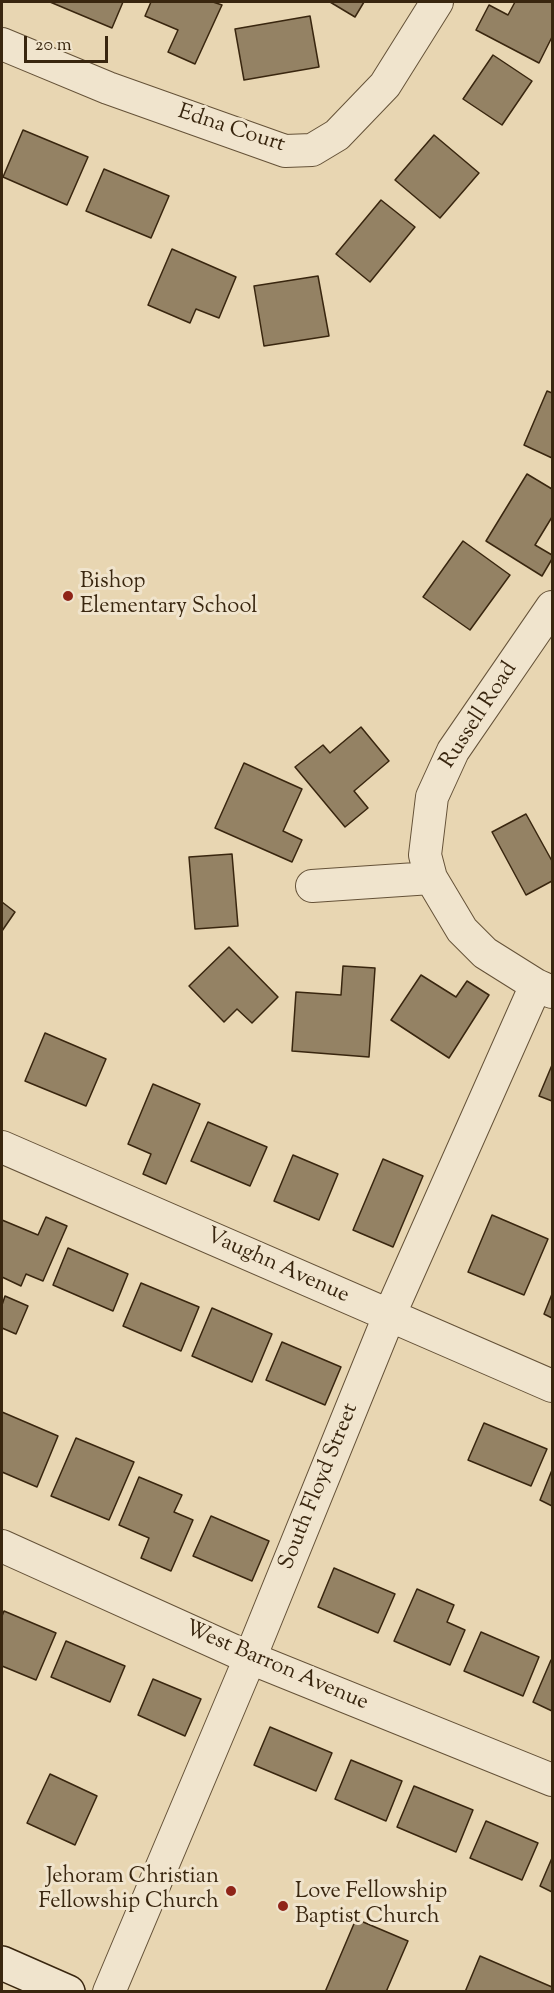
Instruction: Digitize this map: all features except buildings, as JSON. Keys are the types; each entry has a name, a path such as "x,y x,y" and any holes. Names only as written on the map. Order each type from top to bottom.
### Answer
{"street":[{"name":"Edna Court","path":"2,44 108,88 285,151 312,150 337,135 385,85 437,2"},
{"name":"Russell Road","path":"544,989 485,953 462,930 431,878 425,855 432,797 453,751 552,607"},
{"path":"312,886 431,878"},
{"name":"South Floyd Street","path":"109,1992 250,1658 389,1316 544,989"},
{"name":"Vaughn Avenue","path":"2,1147 552,1386"},
{"name":"West Barron Avenue","path":"2,1546 250,1658 552,1780"},
{"path":"2,1963 68,1992"}],"place":[{"name":"Bishop Elementary School","path":"68,596"},
{"name":"Jehoram Christian Fellowship Church","path":"231,1891"},
{"name":"Love Fellowship Baptist Church","path":"283,1906"}]}
